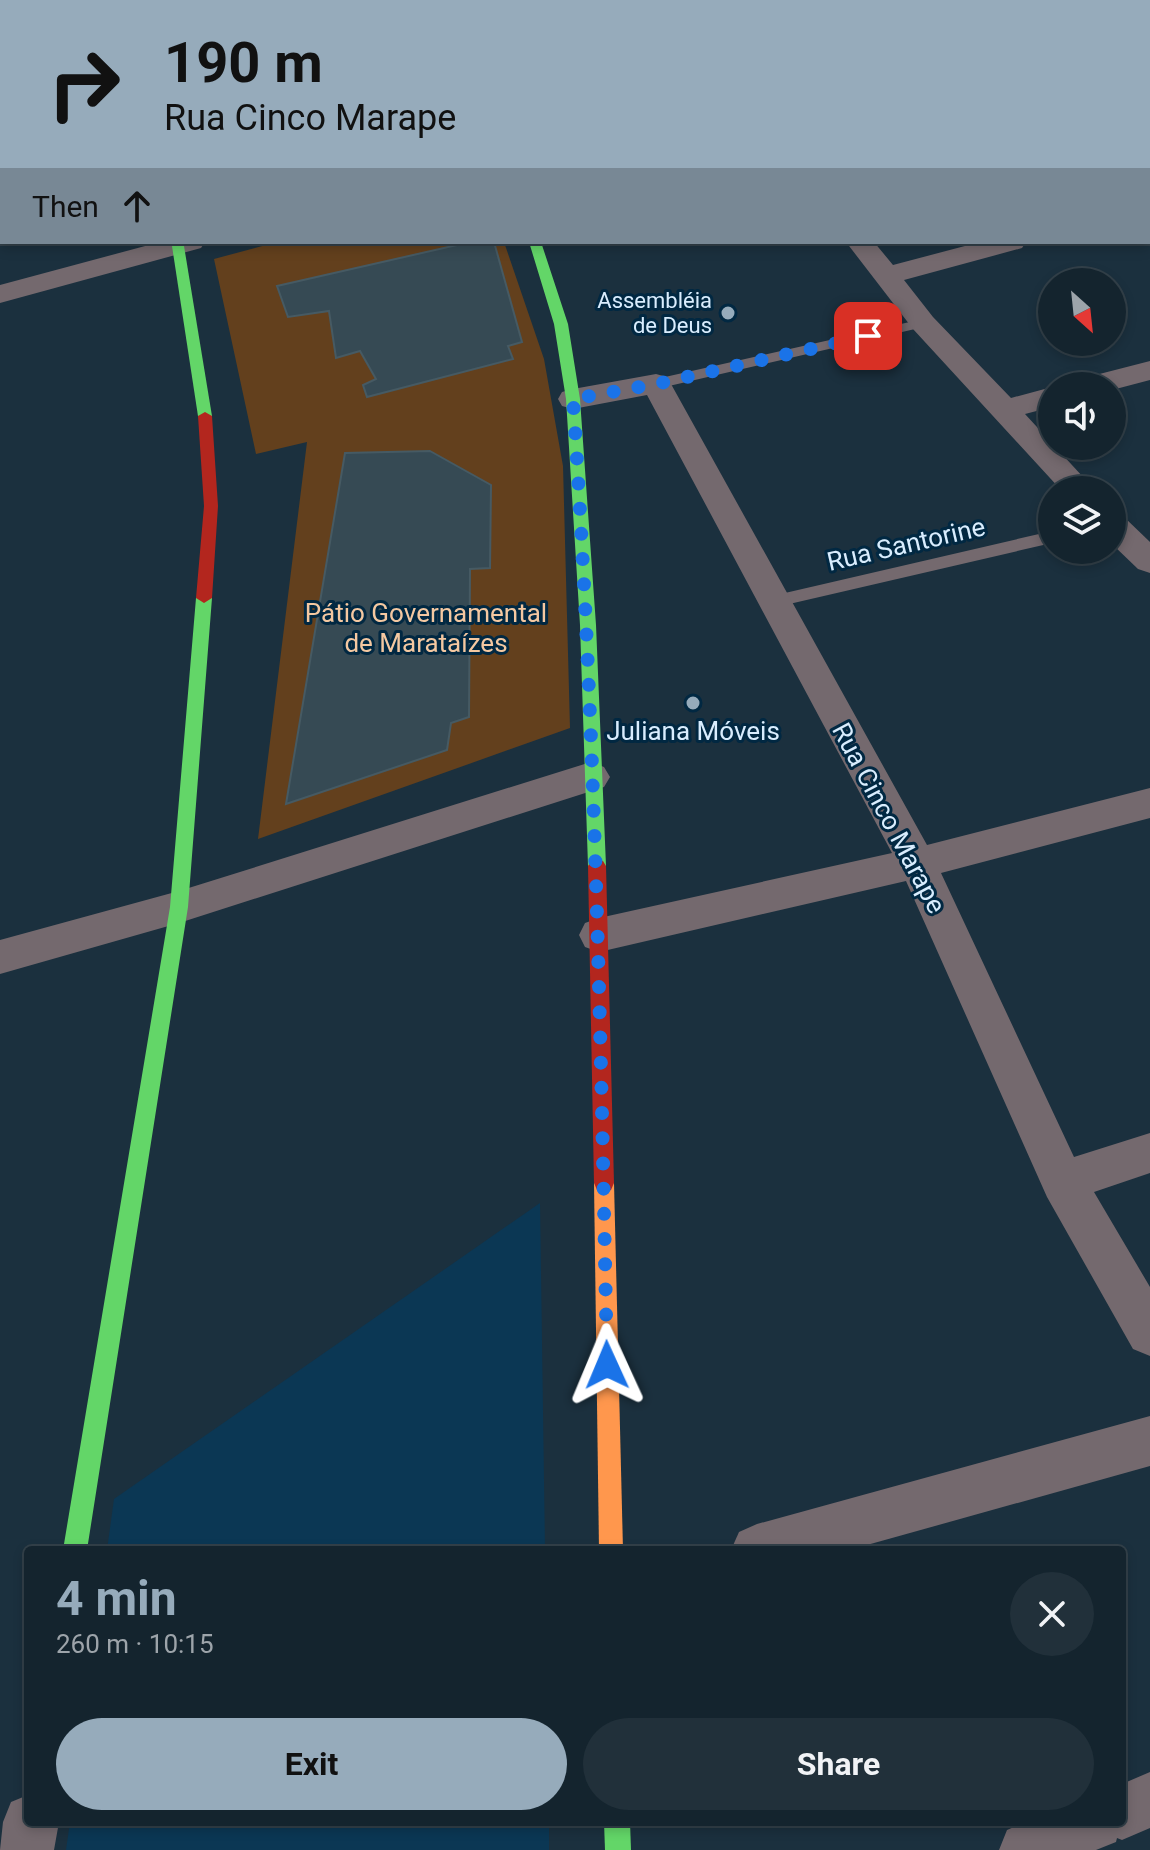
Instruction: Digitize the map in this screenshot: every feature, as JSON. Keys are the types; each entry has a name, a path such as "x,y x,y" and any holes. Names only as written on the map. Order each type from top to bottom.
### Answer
{"main road":[{"path":"76,1546 179,907 211,506 209,446 184,244"},
{"path":"536,244 561,324 573,399 588,625 599,935 611,1546"},
{"path":"617,1826 618,1850"}],"street":[{"path":"0,294 184,244"},
{"path":"861,244 923,323 1066,476"},
{"path":"885,276 1005,244"},
{"path":"1126,377 1150,370"},
{"path":"573,399 656,384"},
{"name":"Rua Cinco Marape","path":"656,384 772,602 917,863 1063,1182 1150,1332"},
{"path":"1003,410 1038,401"},
{"path":"1126,538 1150,561"},
{"path":"0,957 179,907 591,777"},
{"path":"599,935 917,863 1150,803"},
{"path":"1063,1182 1150,1153"},
{"path":"771,1546 1150,1441"},
{"path":"1126,1810 1150,1800"},
{"path":"26,1850 30,1826"},
{"path":"1027,1850 1086,1826"}],"lane":[{"path":"656,384 923,323"},
{"name":"Rua Santorine","path":"772,602 1038,540"}],"shaded area":[{"path":"540,1203 545,1546 108,1546 114,1499"},
{"path":"69,1826 549,1826 549,1850 66,1850"}],"green space":[{"name":"Pátio Governamental de Marataízes","path":"270,244 505,244 544,359 563,466 570,728 258,839 307,442 256,454 214,259"}],"building":[{"path":"495,244 522,342 508,346 513,359 367,397 363,385 376,379 360,351 336,358 329,311 288,317 277,286 457,245"},
{"path":"430,451 491,485 490,568 470,569 469,717 451,723 447,750 286,804 345,453"}],"traffic: fast":[{"path":"536,244 561,324 573,399 588,625 597,866"},
{"path":"178,246 205,416"},
{"path":"76,1546 179,907 204,598"},
{"path":"617,1826 618,1850"}],"traffic: slow":[{"path":"604,1183 611,1546"}],"traffic: jam":[{"path":"204,598 211,506 205,416"},
{"path":"597,866 604,1183"}],"place":[{"name":"Assembléia de Deus","path":"728,313"},
{"name":"Juliana Móveis","path":"693,703"}],"route":[{"path":"607,1365 599,935 588,625 573,399 656,384 868,336"}]}
